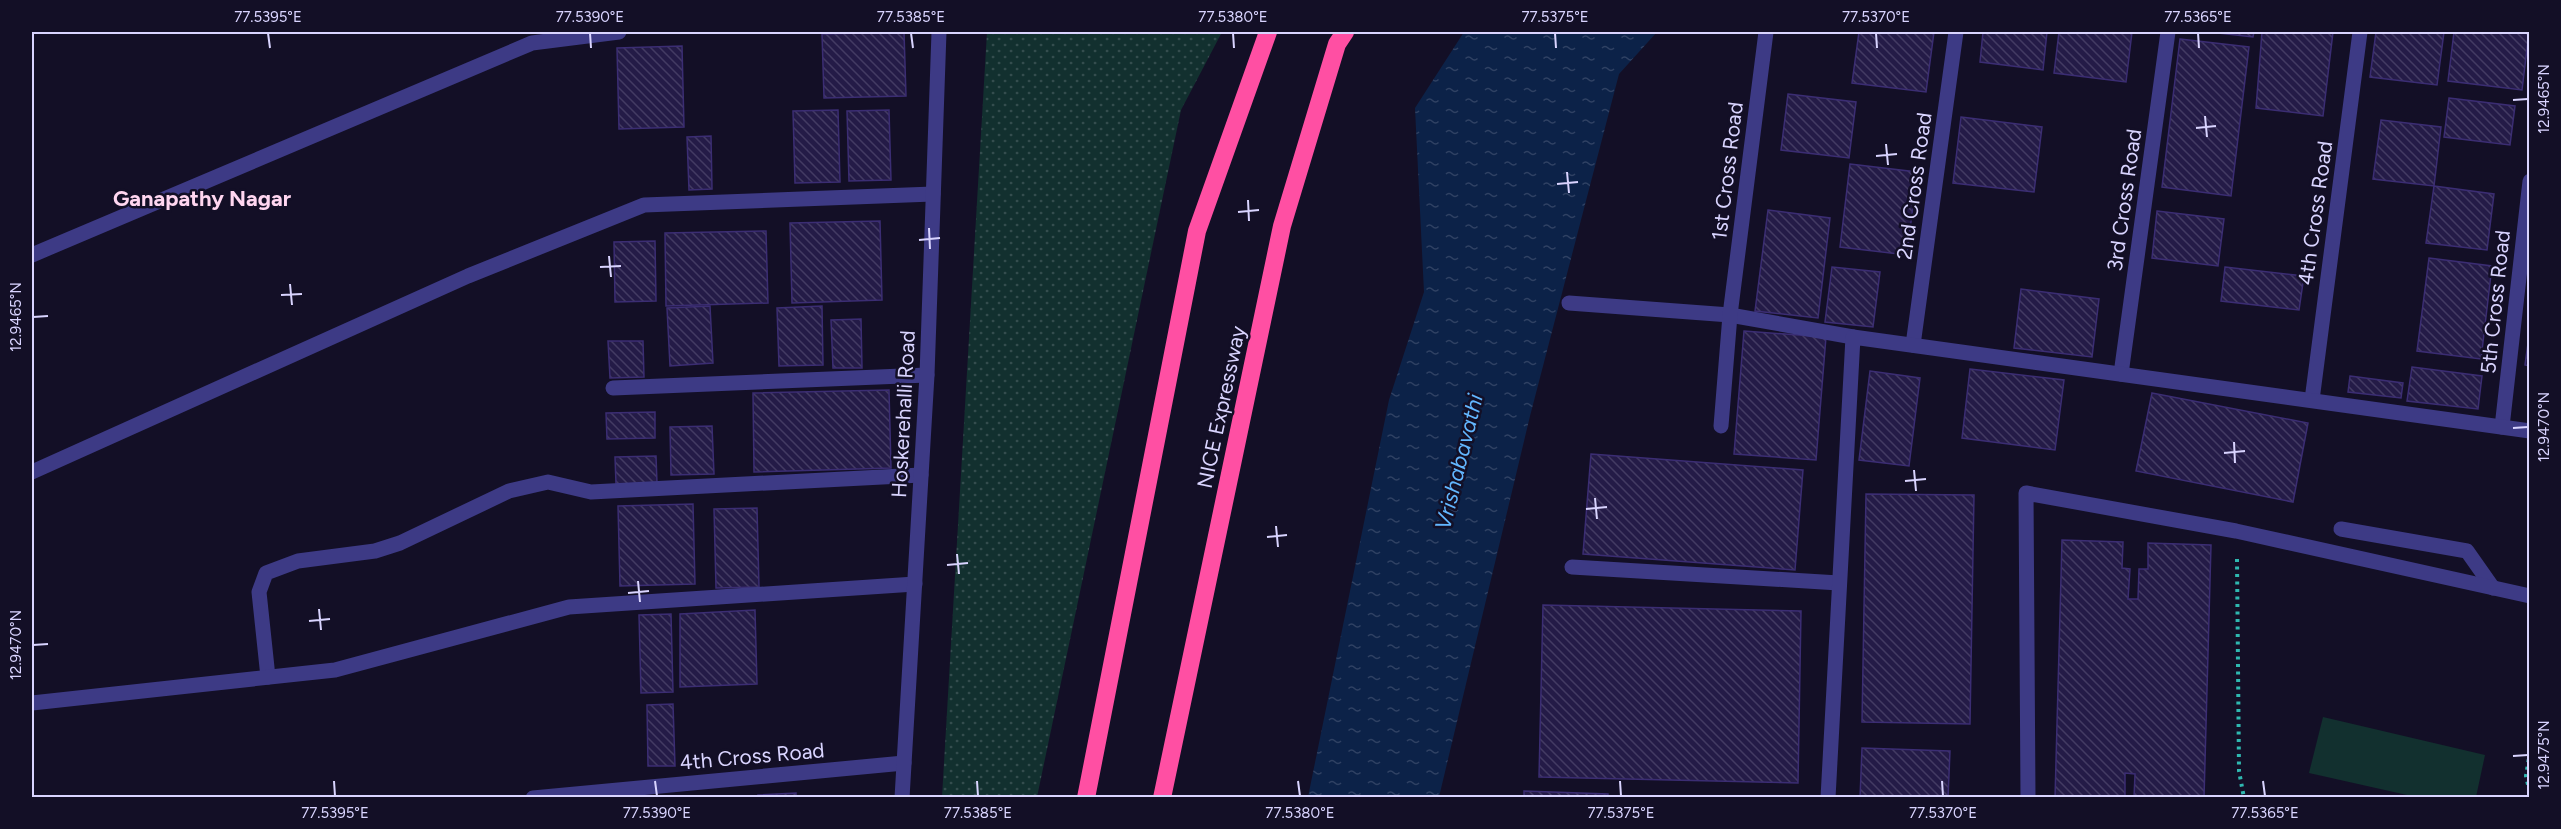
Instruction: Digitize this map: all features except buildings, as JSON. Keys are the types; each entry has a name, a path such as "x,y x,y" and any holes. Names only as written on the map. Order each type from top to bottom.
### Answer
{"highway":[{"path":"1086,798 1197,231 1268,32"},
{"name":"NICE Expressway","path":"1162,798 1282,226 1337,44 1345,32"}],"street":[{"path":"32,255 532,43 619,32"},
{"name":"Hoskerehalli Road","path":"902,798 927,375 939,32"},
{"name":"1st Cross Road","path":"1721,426 1730,315 1766,32"},
{"name":"2nd Cross Road","path":"1913,345 1956,32"},
{"name":"3rd Cross Road","path":"2121,374 2168,32"},
{"name":"4th Cross Road","path":"2312,400 2360,32"},
{"name":"5th Cross Road","path":"2502,427 2529,181"},
{"path":"32,472 468,276 644,205 933,194"},
{"path":"1569,303 1730,315 1853,337 2529,431"},
{"path":"1828,798 1853,337"},
{"path":"613,388 927,375"},
{"path":"268,677 259,592 266,573 298,561 375,551 400,543 509,491 548,483 591,492 921,476"},
{"path":"2028,798 2026,494 2236,531 2529,596"},
{"path":"2342,529 2467,551 2493,588"},
{"path":"1572,567 1839,583"},
{"path":"32,703 335,670 569,607 915,584"},
{"name":"4th Cross Road","path":"533,798 904,764"}],"path":[{"path":"2236,531 2239,771 2244,798"},
{"path":"2529,752 2526,776 2529,793"}],"green space":[{"path":"987,32 1222,32 1181,110 1037,797 942,797"},
{"path":"2323,717 2485,755 2476,797 2416,797 2309,773"}],"water":[{"name":"Vrishabavathi","path":"1464,32 1657,32 1619,74 1530,416 1439,797 1308,797 1389,400 1424,292 1415,108"}],"district":[{"name":"Ganapathy Nagar","path":"202,198"}]}
